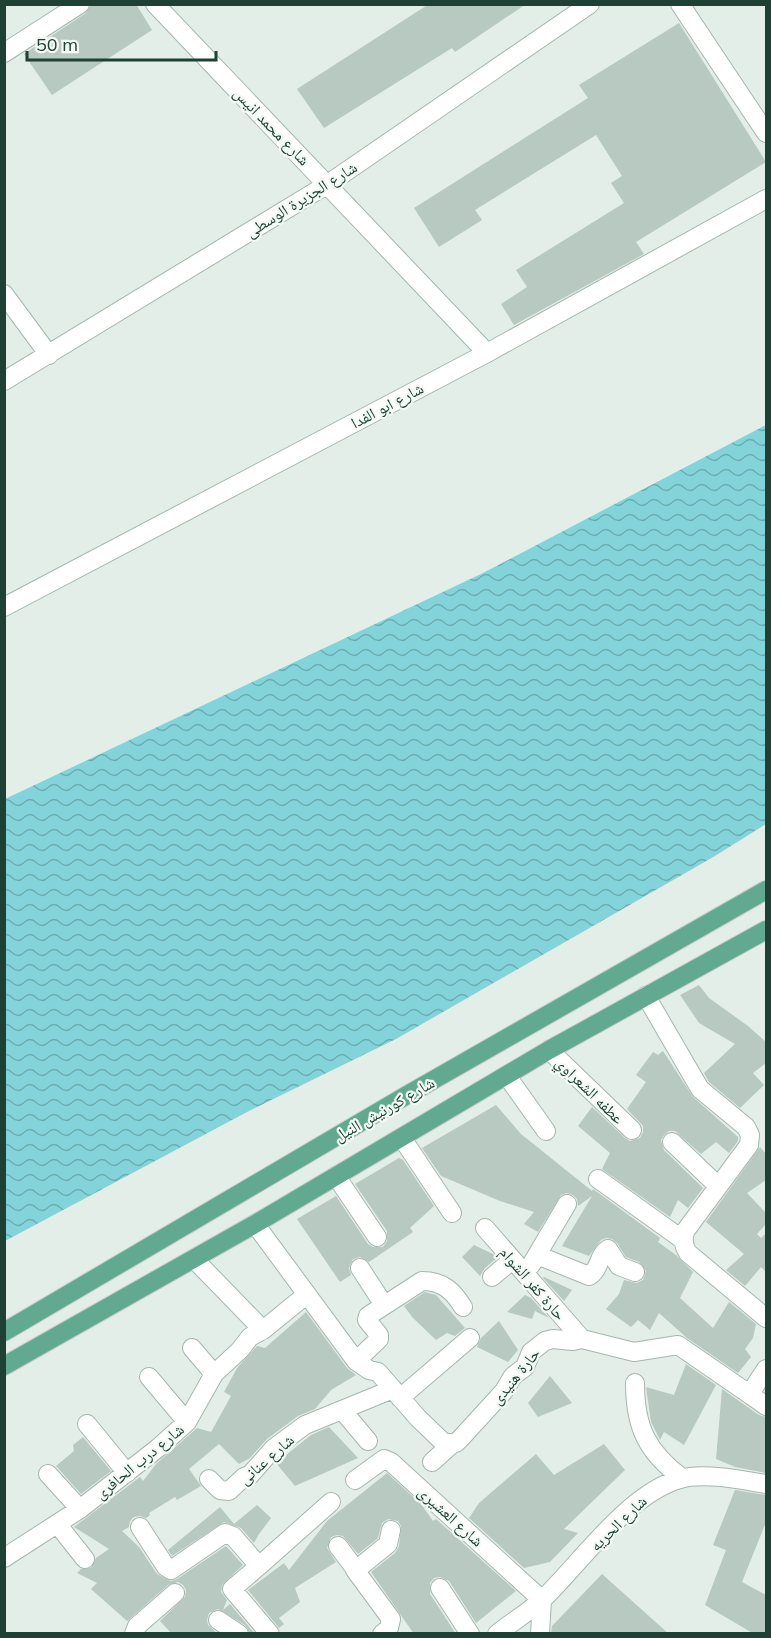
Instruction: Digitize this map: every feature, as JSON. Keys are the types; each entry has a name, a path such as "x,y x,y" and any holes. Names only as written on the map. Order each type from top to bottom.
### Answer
{"main road":[{"name":"شارع كورنيش النيل","path":"4,1332 397,1101 766,890"},
{"name":"شارع كورنيش النيل","path":"4,1366 255,1224 549,1050 766,930"}],"street":[{"path":"4,53 80,4"},
{"name":"شارع محمد انيس","path":"155,4 487,353"},
{"name":"شارع الجزيرة الوسطى","path":"4,381 328,184 590,4"},
{"path":"680,4 766,133"},
{"name":"شارع ابو الفدا","path":"4,607 487,353 766,199"},
{"path":"4,294 49,355"},
{"path":"646,996 700,1089 746,1126 748,1131 749,1145 686,1230 683,1240"},
{"name":"عطفه الشعراوي","path":"549,1050 632,1130"},
{"path":"507,1076 546,1131"},
{"path":"402,1138 452,1213"},
{"path":"672,1142 718,1186"},
{"path":"336,1176 377,1237"},
{"path":"598,1179 683,1240 688,1253 766,1318"},
{"path":"525,1275 567,1204"},
{"path":"255,1224 356,1360 369,1370 378,1372 444,1443 452,1444"},
{"name":"حارة كفر الشوام","path":"484,1228 582,1339"},
{"path":"537,1255 589,1276 593,1274 604,1251 608,1249 619,1266 635,1272"},
{"path":"194,1259 263,1330"},
{"path":"492,1277 512,1260"},
{"path":"360,1268 384,1305"},
{"path":"356,1360 379,1339 379,1335 367,1317 422,1281 431,1281 453,1291 463,1307"},
{"name":"شارع درب الحافرى","path":"7,1554 58,1525 80,1509 188,1422 214,1374 240,1350 250,1337 263,1330 306,1295"},
{"name":"شارع عنانى","path":"209,1479 220,1490 229,1491 250,1475 274,1448 306,1425 342,1410 397,1393 470,1338"},
{"name":"حارة هنيدى","path":"432,1462 461,1438 504,1391 513,1376 525,1367 531,1352 545,1341 553,1339 565,1341 582,1339 634,1352 678,1345 759,1401"},
{"path":"192,1348 214,1374"},
{"path":"759,1401 752,1388 766,1369"},
{"path":"149,1377 188,1422"},
{"path":"635,1383 635,1406 640,1427 650,1447 664,1465 682,1478"},
{"path":"342,1410 368,1441"},
{"path":"87,1424 127,1473"},
{"name":"شارع العشيرى","path":"355,1480 380,1461 388,1459 542,1600"},
{"path":"48,1474 80,1509"},
{"name":"شارع الحريه","path":"497,1634 542,1600 632,1505 663,1485 682,1478 731,1479 766,1484"},
{"path":"270,1634 232,1588 259,1566 286,1553 331,1502"},
{"path":"58,1525 85,1558"},
{"path":"140,1527 166,1567 171,1570 225,1533 233,1536 259,1566"},
{"path":"355,1570 388,1544 391,1530"},
{"path":"338,1546 391,1619 389,1628 382,1634"},
{"path":"440,1588 470,1634"},
{"path":"134,1634 137,1626 175,1593"},
{"path":"540,1634 542,1600"},
{"path":"218,1620 239,1634"}],"water":[{"path":"766,425 766,824 715,856 396,1039 247,1112 5,1241 5,799 483,573"}],"building":[{"path":"91,4 136,4 152,30 52,95 24,54 86,13"},
{"path":"429,4 526,4 455,52 452,48 324,128 297,89"},
{"path":"679,23 766,162 636,242 644,254 514,325 501,304 527,287 516,270 624,203 611,183 622,176 596,135 475,210 482,220 439,247 414,208 588,98 579,85"},
{"path":"699,985 709,998 766,1042 766,1063 753,1073 764,1085 740,1108 709,1082 704,1073 735,1044 699,1023 680,995"},
{"path":"663,1051 693,1097 738,1137 738,1141 729,1153 716,1142 701,1154 675,1131 669,1131 664,1135 661,1140 664,1150 703,1188 688,1208 678,1200 670,1217 602,1169 610,1153 578,1126 592,1107 625,1138 630,1141 640,1138 643,1126 627,1109 646,1082 636,1075 653,1052 658,1055"},
{"path":"496,1105 521,1134 592,1191 593,1189 660,1238 658,1242 676,1255 693,1272 680,1298 713,1328 729,1302 756,1324 753,1338 745,1349 751,1357 738,1373 687,1338 659,1313 650,1330 638,1320 631,1327 606,1309 619,1294 624,1280 637,1283 643,1280 646,1271 639,1262 626,1257 612,1239 601,1240 589,1256 562,1246 592,1196 578,1206 577,1199 573,1195 567,1193 561,1195 538,1232 524,1224 534,1212 500,1201 441,1176 422,1148"},
{"path":"760,1147 766,1154 766,1180 747,1193 766,1213 766,1224 757,1234 761,1238 766,1233 766,1272 761,1267 745,1286 726,1270 744,1254 706,1222"},
{"path":"399,1158 403,1160 434,1206 410,1228 413,1232 369,1262 360,1257 353,1259 349,1268 351,1275 340,1282 297,1219 336,1196 368,1244 373,1247 383,1247 387,1241 387,1231 355,1184"},
{"path":"474,1245 497,1258 485,1268 480,1276 462,1257"},
{"path":"543,1278 572,1290 564,1301"},
{"path":"425,1292 436,1295 465,1328 455,1336 447,1333 436,1340 404,1306"},
{"path":"525,1295 531,1298 549,1318 535,1311 532,1319 507,1312"},
{"path":"306,1312 347,1368 356,1375 331,1390 315,1409 298,1416 267,1439 250,1458 239,1464 219,1444 189,1469 201,1486 177,1500 175,1497 149,1513 150,1515 146,1518 134,1517 129,1527 122,1531 139,1547 157,1574 171,1581 226,1546 243,1565 222,1585 221,1592 227,1600 223,1610 230,1604 255,1634 250,1634 245,1625 218,1609 209,1613 207,1620 208,1625 218,1634 172,1634 160,1621 185,1597 186,1590 178,1582 168,1585 127,1621 91,1589 97,1583 77,1573 81,1569 91,1568 96,1558 109,1549 74,1527 140,1477 143,1481 156,1464 197,1428 211,1432 231,1396 224,1392 237,1368 257,1346 265,1348"},
{"path":"499,1321 518,1350 508,1362 477,1347 481,1338"},
{"path":"686,1364 716,1385 684,1445 664,1432 660,1440 651,1422 646,1387 674,1395"},
{"path":"550,1376 572,1403 538,1417 528,1403"},
{"path":"722,1389 759,1415 766,1417 766,1473 735,1467 716,1459"},
{"path":"329,1427 358,1458 295,1486 276,1463 311,1435"},
{"path":"83,1437 111,1471 81,1494 56,1466 74,1451 73,1445"},
{"path":"604,1444 625,1470 564,1529 578,1533 550,1562 524,1568 469,1518 479,1503 536,1454 554,1475"},
{"path":"387,1473 421,1504 433,1521 436,1519 516,1591 476,1623 449,1581 440,1577 434,1578 430,1583 430,1594 456,1634 414,1634 371,1572 395,1553 399,1546 401,1526 398,1521 388,1519 382,1523 378,1538 358,1554 343,1536 331,1537 327,1548 336,1562 295,1588 300,1602 279,1618 284,1624 279,1628 248,1590 284,1563 289,1570 327,1521"},
{"path":"735,1490 766,1495 766,1522 742,1582 766,1595 766,1634 754,1634 705,1605 726,1550 713,1545"},
{"path":"257,1505 271,1518 254,1543 241,1528 224,1522 172,1556 168,1550 220,1507 234,1524"},
{"path":"602,1574 669,1634 551,1634 552,1626"}]}
